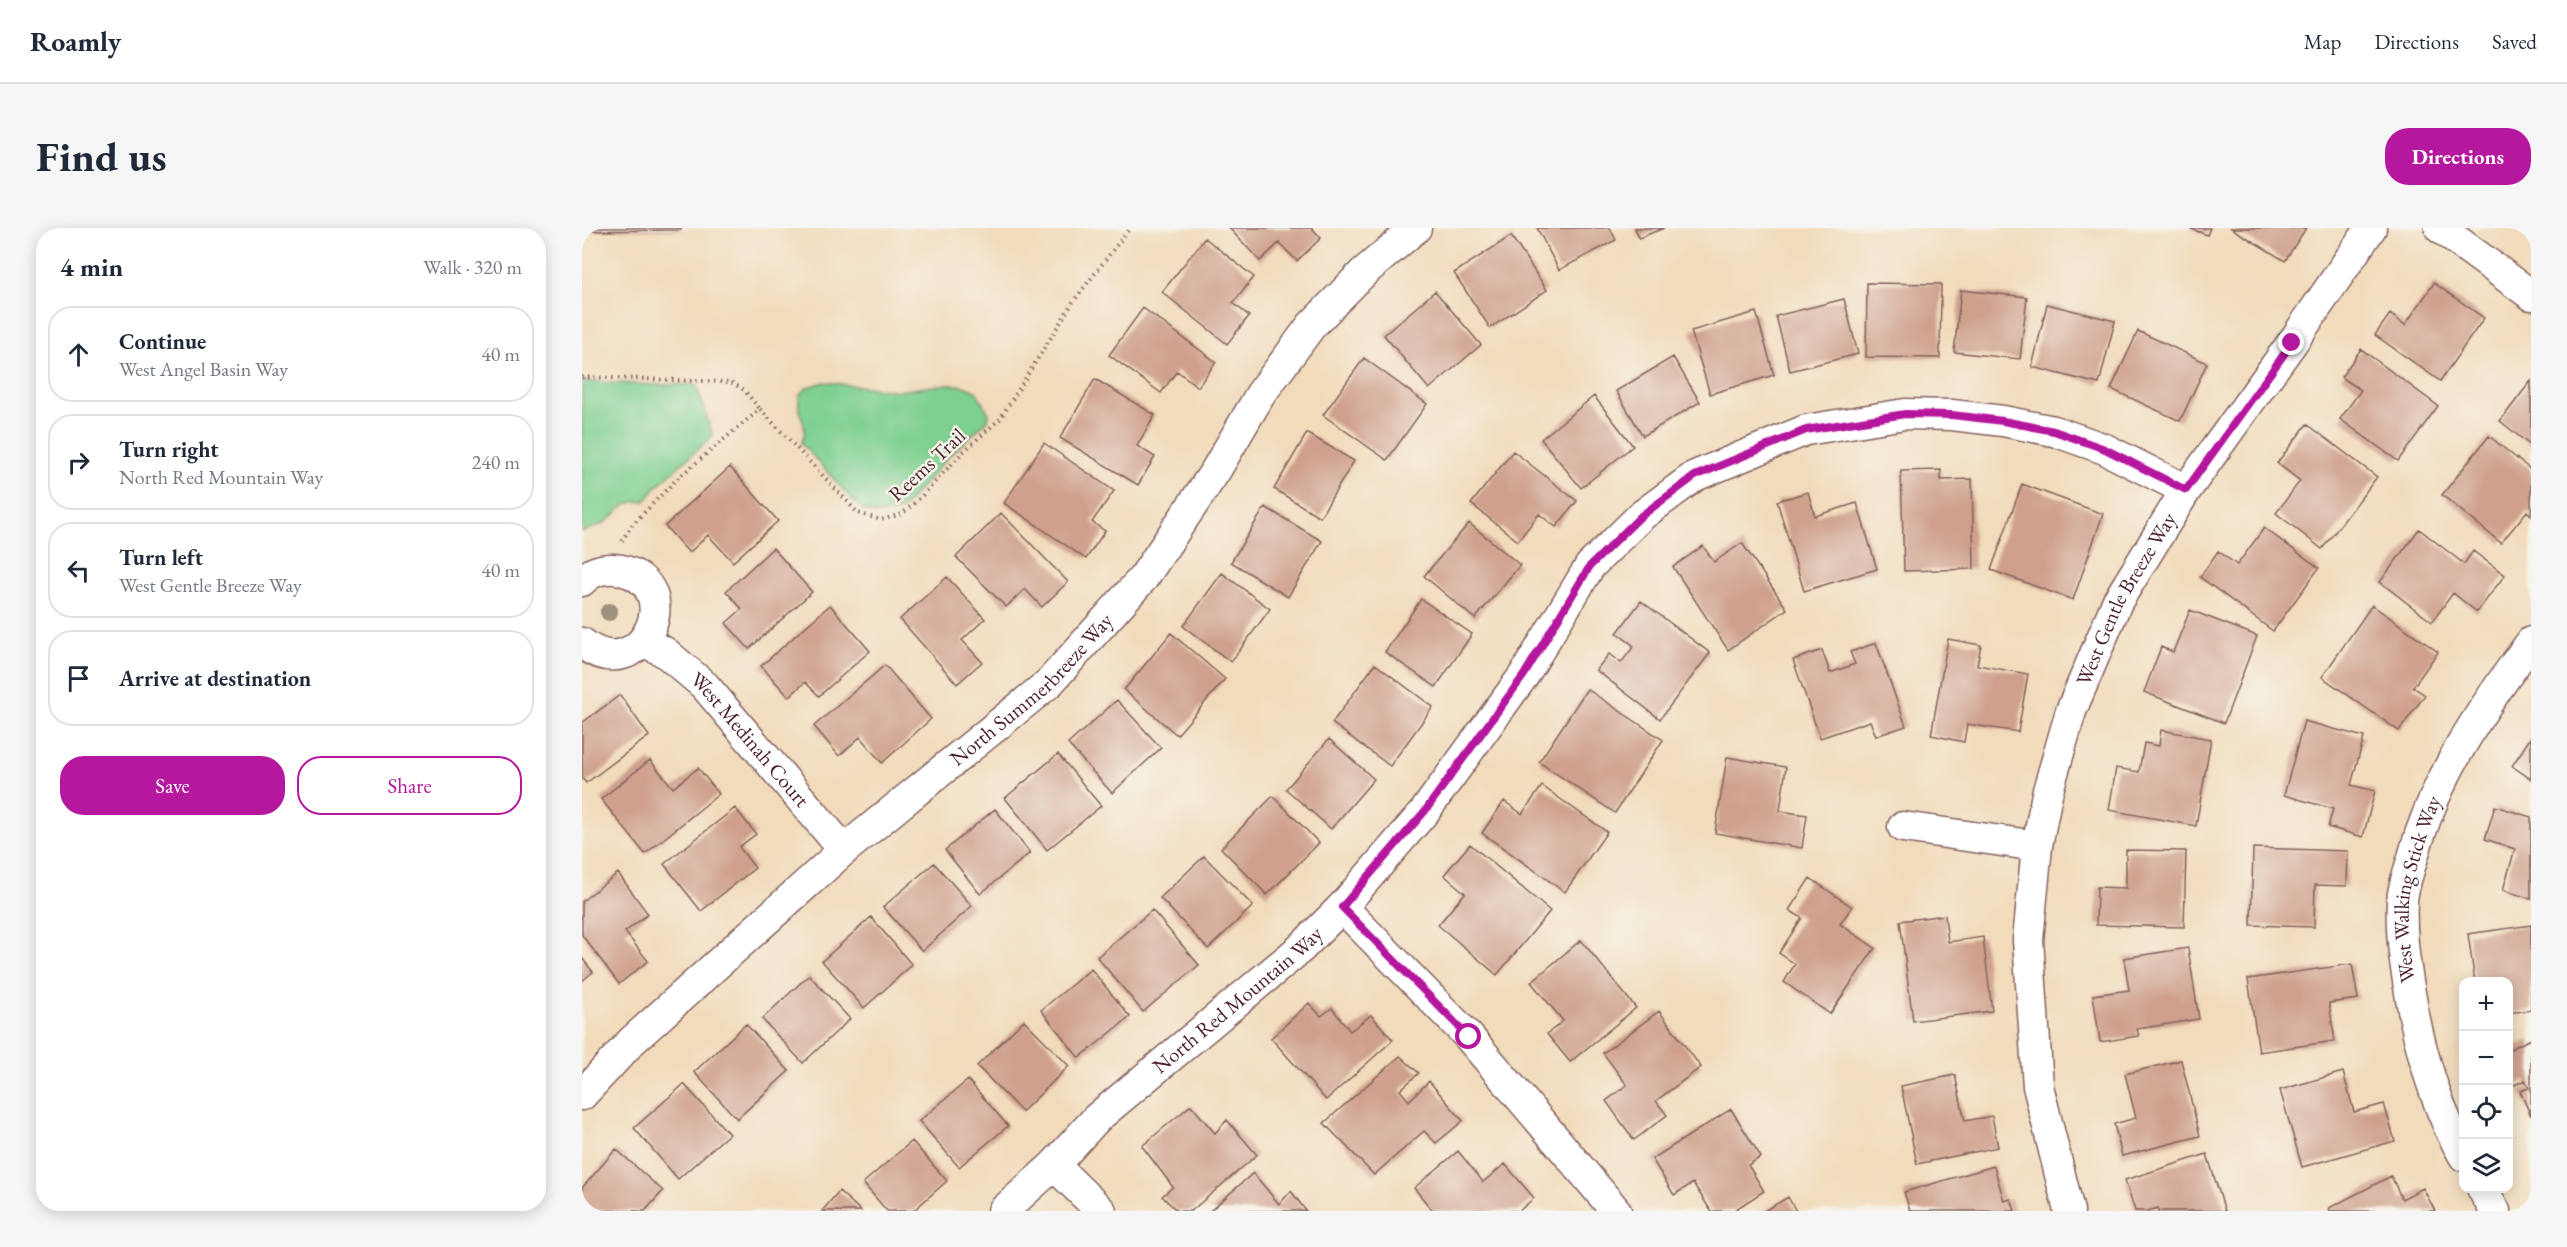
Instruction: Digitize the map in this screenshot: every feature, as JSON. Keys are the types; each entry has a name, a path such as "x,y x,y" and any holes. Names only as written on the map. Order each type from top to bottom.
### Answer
{"street":[{"name":"North Summerbreeze Way","path":"582,1095 632,1041 844,850 1049,682 1144,577 1216,470 1260,395 1311,326 1363,273 1416,228"},
{"name":"West Gentle Breeze Way","path":"2069,1211 2038,1086 2028,940 2037,846 2047,794 2071,711 2117,602 2186,490 2372,228"},
{"path":"2440,228 2531,295"},
{"name":"North Red Mountain Way","path":"1004,1211 1054,1165 1097,1118 1301,948 1342,907 1431,802 1524,675 1590,566 1641,516 1695,476 1806,430 1905,414 1952,415 2003,421 2054,431 2105,449 2186,490"},
{"path":"582,581 600,570 614,568 628,571 640,579 651,596 655,616 652,629 644,641 633,650 620,655 605,655 582,644"},
{"name":"West Medinah Court","path":"644,641 666,653 705,686 844,850"},
{"name":"West Walking Stick Way","path":"2459,1147 2430,1084 2418,1035 2403,959 2402,900 2419,836 2447,770 2487,703 2531,642"},
{"path":"1903,826 2037,846"},
{"path":"1342,907 1469,1037 1616,1211"},
{"path":"1054,1165 1101,1211"},
{"path":"2485,1193 2495,1211"}],"path":[{"name":"Reems Trail","path":"582,377 730,382 744,390 858,513 881,520 902,514 962,453 1000,419 1073,302 1130,228"},
{"path":"614,568 617,550 630,526 686,471 760,409"}],"green space":[{"path":"582,381 655,385 696,384 713,436 660,483 645,501 628,504 603,524 582,532"},
{"path":"825,382 898,391 948,384 963,386 976,391 989,414 988,420 948,457 901,510 878,514 867,512 856,504 801,443 805,430 799,409 800,394 808,387"}],"building":[{"path":"584,228 681,228 681,230 584,231"},
{"path":"1229,228 1312,228 1321,238 1297,261 1279,243 1260,261"},
{"path":"1537,228 1610,228 1616,240 1559,270"},
{"path":"1635,228 1664,228 1639,238"},
{"path":"2189,228 2210,228 2207,235"},
{"path":"2231,228 2306,228 2285,261"},
{"path":"1511,236 1547,290 1490,328 1454,273"},
{"path":"1205,238 1254,277 1233,303 1249,316 1227,344 1162,292"},
{"path":"1867,283 1941,284 1940,358 1866,357"},
{"path":"2434,283 2484,318 2440,381 2375,335 2390,314 2405,325"},
{"path":"1961,290 2027,297 2020,359 1954,352"},
{"path":"1435,291 1481,345 1429,389 1384,335"},
{"path":"1844,299 1858,354 1790,371 1776,316"},
{"path":"2047,304 2115,321 2099,384 2032,367"},
{"path":"1143,308 1216,362 1198,387 1177,371 1161,393 1109,355"},
{"path":"1756,312 1774,375 1710,394 1691,331"},
{"path":"2138,331 2207,363 2180,421 2111,389"},
{"path":"2361,349 2438,406 2398,461 2340,419 2361,390 2341,377"},
{"path":"1673,357 1700,402 1643,436 1616,391"},
{"path":"1364,358 1427,404 1387,460 1323,415"},
{"path":"1095,379 1155,415 1137,446 1155,457 1138,485 1060,438"},
{"path":"2531,381 2531,446 2500,421"},
{"path":"1594,396 1633,446 1581,488 1541,439"},
{"path":"2307,424 2377,477 2322,549 2276,513 2300,481 2277,463"},
{"path":"1307,433 1354,461 1320,517 1274,489"},
{"path":"2489,436 2531,470 2531,515 2527,511 2501,543 2442,495"},
{"path":"1044,443 1114,491 1092,522 1105,531 1086,559 1004,503"},
{"path":"1513,451 1577,501 1556,527 1539,514 1518,541 1471,504"},
{"path":"730,467 778,521 733,562 708,535 689,553 665,526"},
{"path":"1941,470 1941,480 1972,479 1974,569 1904,571 1901,471"},
{"path":"2022,484 2103,514 2073,600 1991,570"},
{"path":"1808,492 1815,516 1857,503 1877,569 1804,591 1777,501"},
{"path":"1265,507 1322,541 1288,597 1231,562"},
{"path":"1001,513 1068,582 1042,607 1025,589 1006,607 956,557"},
{"path":"1469,523 1520,565 1475,619 1424,576"},
{"path":"2264,528 2319,568 2273,631 2200,577 2218,551 2237,565"},
{"path":"2419,529 2464,564 2473,551 2505,575 2477,612 2453,593 2432,622 2380,582"},
{"path":"1742,543 1787,609 1728,650 1673,567 1703,546 1714,562"},
{"path":"773,548 812,592 749,649 726,623 742,609 726,591"},
{"path":"1222,573 1270,609 1231,662 1183,626"},
{"path":"947,577 985,619 962,640 982,662 957,684 900,619"},
{"path":"1421,599 1472,634 1436,687 1385,652"},
{"path":"1641,601 1710,653 1660,719 1596,670 1609,654 1621,663 1634,646 1617,633"},
{"path":"830,605 870,651 819,696 805,682 789,697 761,666"},
{"path":"2372,605 2438,652 2413,687 2425,695 2399,731 2322,677"},
{"path":"2190,610 2257,636 2224,723 2144,692 2161,647 2173,652"},
{"path":"1171,633 1225,679 1177,735 1124,690"},
{"path":"1948,639 1981,645 1977,665 2028,674 2018,732 1967,724 1964,742 1931,735"},
{"path":"1876,643 1906,726 1876,736 1870,721 1820,738 1793,660 1822,650 1830,673 1855,664 1850,652"},
{"path":"1375,664 1433,707 1390,766 1332,723"},
{"path":"885,665 931,719 882,763 860,737 839,756 814,726"},
{"path":"1587,689 1663,740 1615,813 1539,762"},
{"path":"620,695 649,736 586,783 582,778 582,723"},
{"path":"1117,700 1161,748 1112,793 1068,744"},
{"path":"2304,721 2364,737 2351,785 2375,791 2363,837 2328,827 2333,809 2284,795"},
{"path":"2161,730 2211,739 2196,826 2109,810 2116,768 2139,772 2144,743 2159,746"},
{"path":"2531,737 2531,779 2512,766"},
{"path":"1329,739 1374,779 1331,829 1286,789"},
{"path":"1058,754 1101,806 1047,850 1005,798"},
{"path":"1727,757 1786,767 1780,811 1807,815 1802,848 1715,833"},
{"path":"650,760 673,788 698,768 719,794 645,854 601,799"},
{"path":"1542,786 1607,832 1565,892 1482,833 1504,801 1522,814"},
{"path":"1273,796 1319,843 1267,895 1221,848"},
{"path":"2495,806 2531,817 2531,899 2503,890 2515,849 2485,839"},
{"path":"735,808 756,834 739,847 755,868 701,911 664,864"},
{"path":"995,809 1030,853 980,894 945,850"},
{"path":"1470,844 1550,911 1497,975 1438,925 1465,893 1444,875"},
{"path":"2253,848 2348,851 2347,886 2315,885 2314,927 2251,925"},
{"path":"2126,850 2186,851 2184,927 2096,925 2097,887 2126,888"},
{"path":"1204,856 1253,906 1208,949 1160,898"},
{"path":"934,863 972,906 922,951 883,907"},
{"path":"618,873 648,914 625,932 648,961 619,984 582,935 582,901"},
{"path":"1810,878 1852,907 1840,924 1875,948 1830,1014 1784,982 1795,964 1779,953 1802,918 1789,910"},
{"path":"1152,910 1199,965 1143,1012 1097,957"},
{"path":"1945,915 1948,942 1983,937 1992,1011 1913,1021 1900,921"},
{"path":"871,917 912,965 864,1008 822,961"},
{"path":"2531,925 2531,1010 2513,1012 2513,977 2474,977 2468,934"},
{"path":"1581,940 1636,1008 1570,1062 1547,1034 1563,1021 1531,982"},
{"path":"2188,948 2199,1019 2137,1029 2139,1036 2100,1042 2093,995 2129,990 2124,958"},
{"path":"582,958 593,972 582,981"},
{"path":"2352,964 2358,999 2329,1003 2335,1041 2259,1052 2248,979"},
{"path":"1091,969 1130,1017 1079,1058 1041,1010"},
{"path":"809,975 850,1019 803,1063 762,1019"},
{"path":"1309,1003 1321,1016 1332,1008 1350,1031 1371,1015 1393,1040 1326,1100 1271,1038"},
{"path":"1659,1011 1701,1067 1656,1101 1667,1115 1634,1140 1606,1101 1627,1085 1603,1053"},
{"path":"1024,1020 1069,1066 1022,1112 977,1066"},
{"path":"746,1024 789,1071 737,1119 694,1072"},
{"path":"2531,1039 2531,1116 2520,1091 2529,1088 2525,1080 2513,1086 2513,1048"},
{"path":"1400,1056 1419,1073 1400,1090 1409,1101 1429,1081 1463,1121 1436,1143 1424,1131 1374,1175 1324,1123"},
{"path":"2181,1060 2200,1136 2122,1156 2114,1124 2136,1118 2125,1074"},
{"path":"2343,1072 2354,1112 2384,1104 2395,1141 2302,1167 2280,1090"},
{"path":"1955,1075 1965,1121 1992,1116 1998,1147 1917,1164 1901,1086"},
{"path":"968,1080 1008,1126 959,1167 919,1121"},
{"path":"684,1084 729,1134 678,1179 634,1128"},
{"path":"1191,1105 1215,1133 1227,1120 1257,1155 1191,1211 1177,1211 1162,1196 1173,1187 1142,1146"},
{"path":"1731,1109 1761,1157 1748,1165 1764,1191 1733,1211 1711,1211 1693,1183 1674,1195 1652,1159"},
{"path":"912,1141 947,1181 913,1211 887,1211 863,1183"},
{"path":"616,1149 663,1191 645,1211 589,1211 582,1205 582,1188"},
{"path":"1458,1151 1483,1182 1505,1164 1534,1198 1519,1211 1433,1211 1414,1188"},
{"path":"2207,1154 2225,1211 2159,1211 2158,1208 2135,1211 2125,1180"},
{"path":"1994,1166 2004,1201 2011,1199 2015,1211 1910,1211 1904,1192"},
{"path":"1253,1173 1279,1204 1291,1191 1306,1211 1210,1211"},
{"path":"2391,1176 2402,1199 2423,1188 2435,1211 2330,1211 2329,1208"},
{"path":"839,1191 861,1211 822,1211"},
{"path":"1788,1197 1796,1211 1764,1211"}],"route":[{"path":"1469,1037 1342,907 1425,811 1524,675 1590,566 1641,516 1695,476 1806,430 1905,414 1952,415 2003,421 2054,431 2105,449 2186,490 2292,343"}]}
